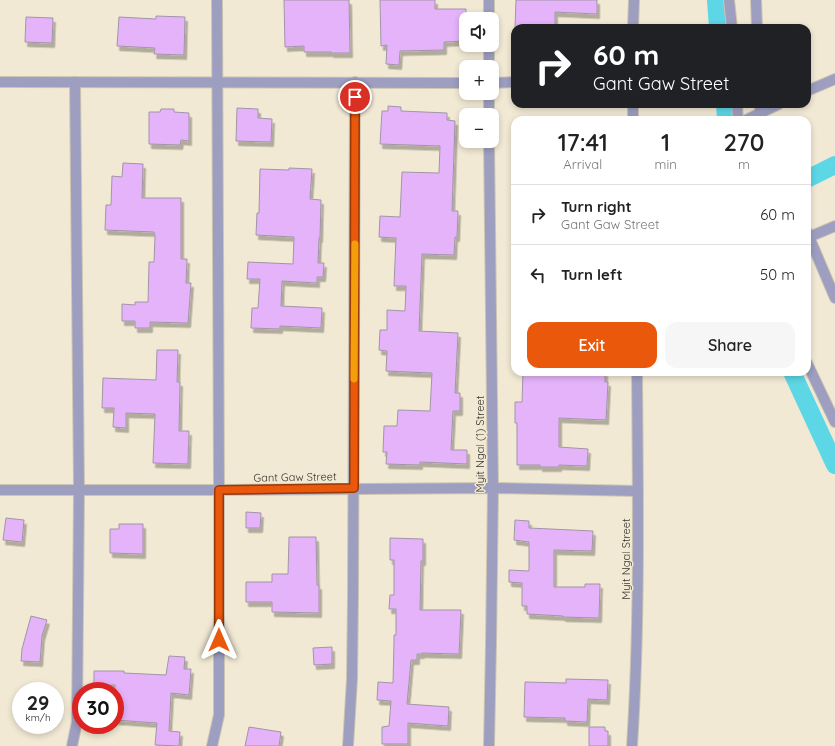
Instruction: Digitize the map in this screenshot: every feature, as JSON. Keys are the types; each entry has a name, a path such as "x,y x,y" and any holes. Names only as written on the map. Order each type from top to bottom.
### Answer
{"street":[{"path":"212,746 219,715 216,83 217,0"},
{"path":"489,0 489,12"},
{"path":"634,0 634,24"},
{"path":"729,0 732,24"},
{"path":"756,0 757,24"},
{"path":"811,89 835,79"},
{"path":"0,82 459,83"},
{"path":"72,746 78,722 79,490 74,82"},
{"path":"348,746 352,679 356,82"},
{"path":"499,83 511,82"},
{"name":"Myit Ngal (1) Street","path":"489,148 492,488 489,746"},
{"path":"811,234 835,226"},
{"path":"811,242 835,298"},
{"path":"811,371 835,422"},
{"name":"Myit Ngal Street","path":"632,746 636,694 638,491 636,376"},
{"name":"Gant Gaw Street","path":"0,490 492,488 638,491"}],"building":[{"path":"284,0 349,0 350,53 304,52 304,46 285,47"},
{"path":"380,0 435,0 435,9 466,9 466,12 459,12 459,41 444,42 444,50 400,51 399,65 386,64 387,45 381,46"},
{"path":"516,0 597,0 597,14 555,12 555,24 515,24"},
{"path":"156,16 185,17 184,55 154,54 155,48 117,46 119,17 156,19"},
{"path":"26,17 53,18 52,43 25,42"},
{"path":"388,106 401,107 401,111 447,113 447,120 455,121 452,211 458,211 457,237 455,237 454,255 422,254 419,331 458,333 455,393 460,393 460,411 453,411 451,450 467,450 467,464 420,462 420,465 386,464 387,452 383,452 384,426 397,426 398,410 430,411 432,373 386,371 387,351 379,350 380,330 387,330 387,310 405,311 406,286 394,286 396,238 379,237 380,216 400,217 402,172 439,173 440,146 380,144 382,111 388,111"},
{"path":"237,108 258,109 258,118 272,119 271,142 236,141"},
{"path":"161,109 174,109 174,112 189,113 189,141 181,140 180,145 149,144 149,112 160,112"},
{"path":"123,163 143,164 142,198 181,198 181,259 187,259 186,283 191,283 188,323 150,322 150,328 135,328 135,321 122,321 122,304 135,305 135,302 148,302 149,262 154,262 155,236 154,232 105,230 106,205 111,205 112,176 122,177"},
{"path":"289,168 312,169 310,199 321,200 318,263 324,263 323,277 317,277 317,283 282,281 281,306 322,308 321,328 280,326 280,329 251,328 252,308 258,308 260,279 247,279 248,262 293,264 294,237 256,235 257,213 259,213 260,169 289,170"},
{"path":"157,350 178,350 177,382 180,382 179,431 189,431 188,464 153,463 155,414 126,413 126,428 113,427 114,408 102,408 103,378 156,380"},
{"path":"523,376 605,376 605,382 608,382 606,420 559,418 559,447 588,449 587,466 559,465 559,467 540,467 540,465 517,465 517,423 515,423 515,402 522,402"},
{"path":"246,512 261,513 260,528 246,528"},
{"path":"6,518 24,520 22,542 3,540"},
{"path":"515,520 529,521 529,528 593,531 592,551 554,550 554,587 585,587 585,584 600,584 599,618 527,614 527,606 522,606 522,583 509,582 509,570 529,571 529,542 514,540"},
{"path":"119,524 143,524 143,554 110,553 110,529 119,529"},
{"path":"289,537 316,537 319,613 272,612 272,602 246,602 246,582 272,582 272,574 288,574"},
{"path":"390,538 423,539 420,610 461,610 459,654 422,653 417,654 417,660 411,660 407,704 449,707 448,726 408,723 408,744 382,744 382,727 389,726 391,701 377,700 378,682 393,683 396,609 389,609 390,595 394,595 394,560 390,560"},
{"path":"31,616 47,620 42,636 40,662 21,661 22,649"},
{"path":"332,647 332,664 314,665 313,648"},
{"path":"169,656 185,657 184,669 191,669 189,695 171,693 169,731 180,732 179,746 155,745 157,723 124,721 124,682 94,682 94,671 124,671 124,673 166,675"},
{"path":"566,679 608,680 607,700 588,699 587,722 565,721 565,718 524,717 525,682 566,683"},
{"path":"249,727 281,732 279,746 245,746"},
{"path":"589,727 605,727 605,731 608,731 608,746 589,746"}],"waterway":[{"path":"716,0 718,24"},
{"path":"725,108 726,116"},
{"path":"811,177 835,165"},
{"path":"794,376 835,465"}],"slow traffic":[{"path":"354,379 355,244"}],"route":[{"path":"219,640 219,490 354,488 355,97"}]}
